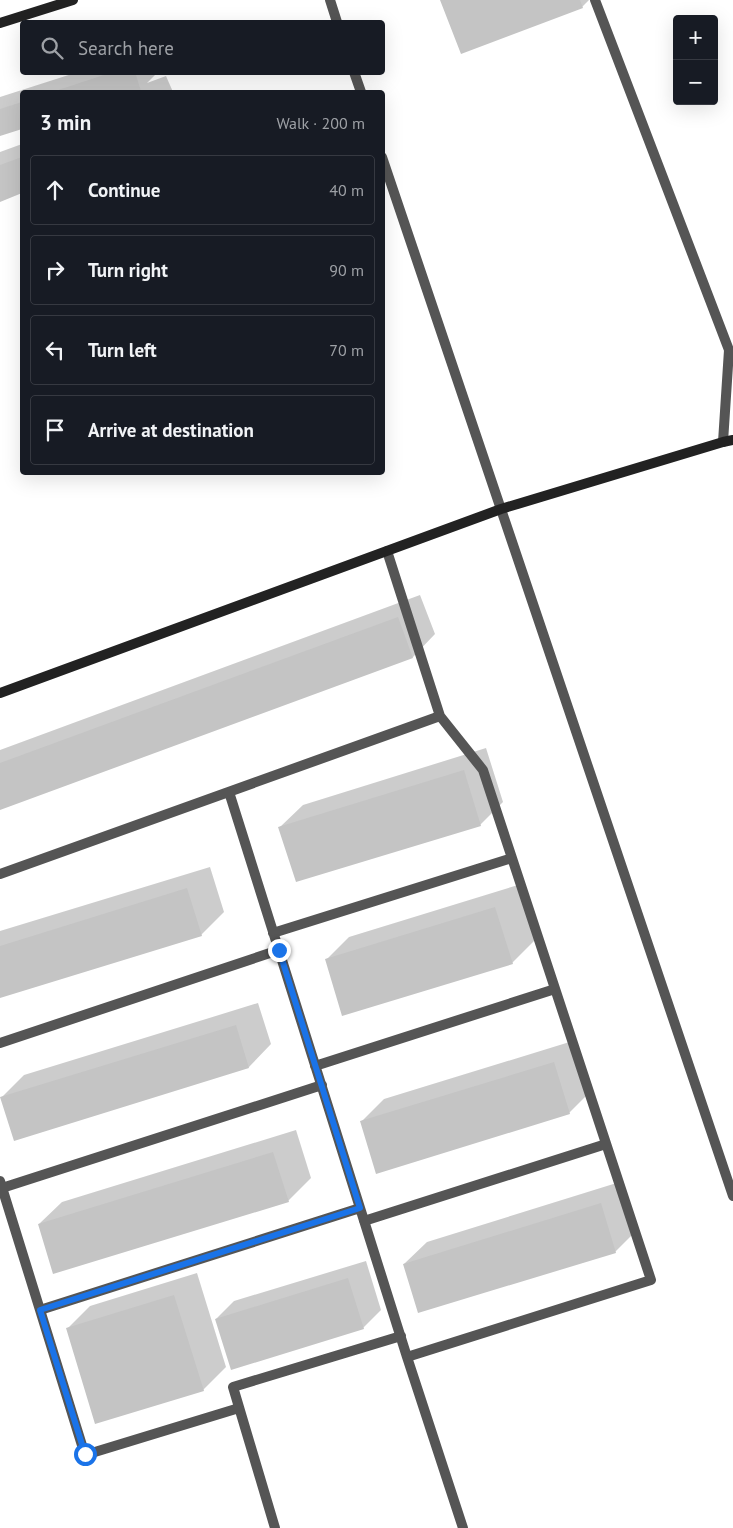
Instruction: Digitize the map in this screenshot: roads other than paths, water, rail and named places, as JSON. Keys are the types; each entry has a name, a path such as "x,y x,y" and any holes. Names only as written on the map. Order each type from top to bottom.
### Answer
{"street":[{"path":"0,23 73,0"},
{"path":"330,0 336,20"},
{"path":"0,693 501,509 728,441 729,350 595,0"},
{"path":"355,75 360,90"},
{"path":"385,166 733,1196"},
{"path":"387,551 440,716 483,770 651,1280 408,1357"},
{"path":"0,874 440,716"},
{"path":"229,792 463,1528"},
{"path":"274,933 512,858"},
{"path":"0,1044 279,950"},
{"path":"316,1066 555,989"},
{"path":"239,1408 85,1454 1,1184 322,1085"},
{"path":"364,1221 606,1144"},
{"path":"40,1310 360,1208"},
{"path":"275,1528 233,1387 401,1336"}]}
